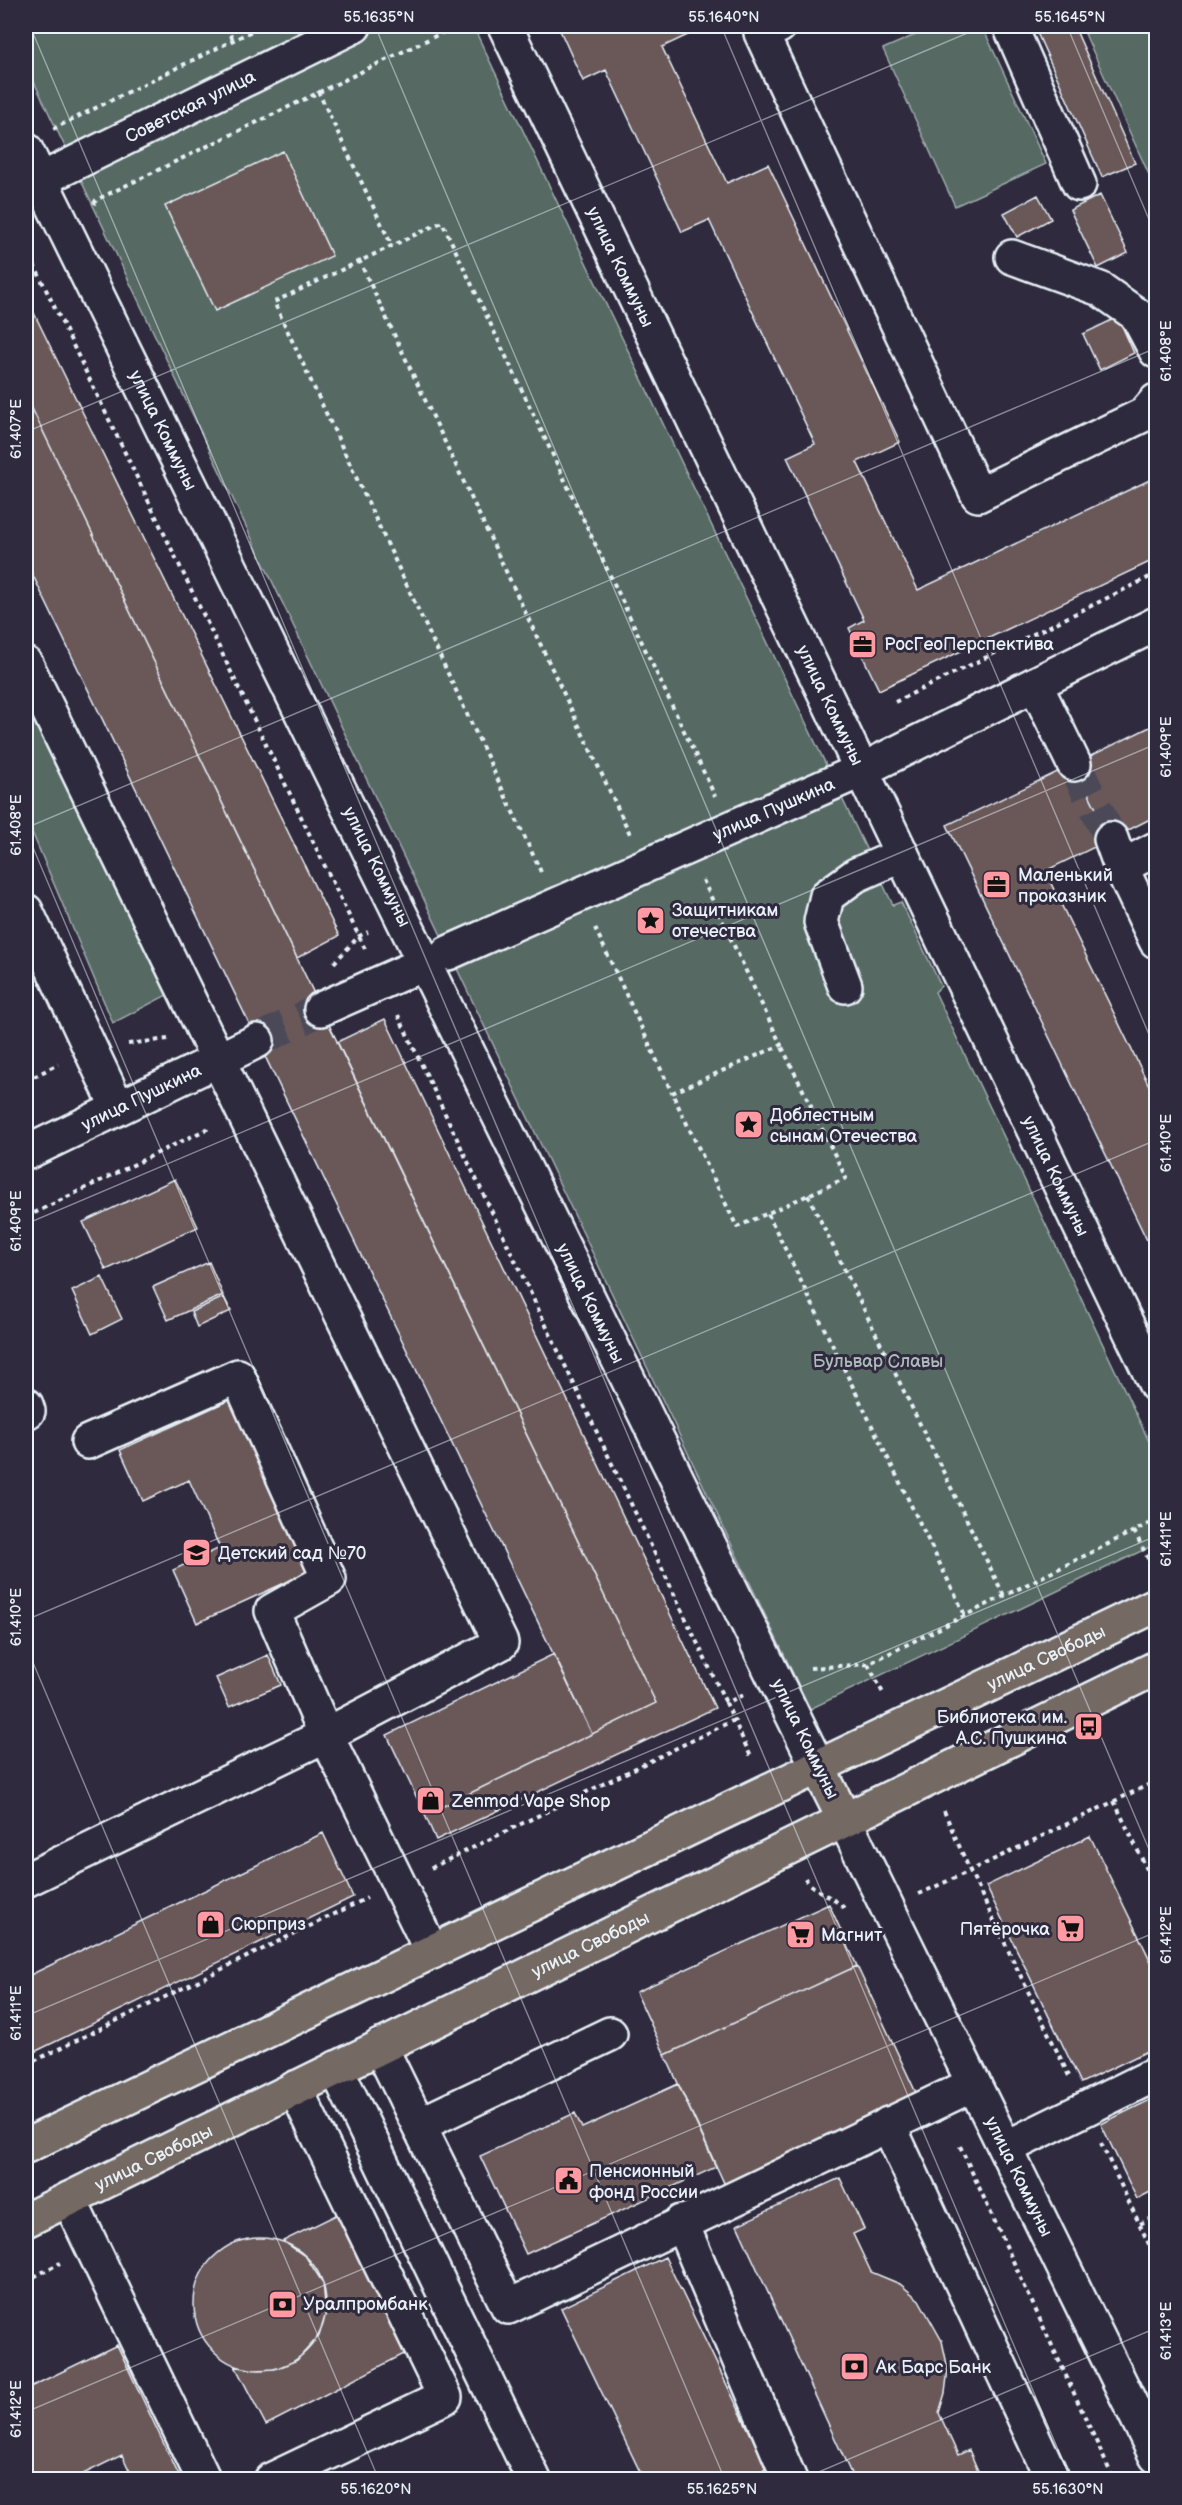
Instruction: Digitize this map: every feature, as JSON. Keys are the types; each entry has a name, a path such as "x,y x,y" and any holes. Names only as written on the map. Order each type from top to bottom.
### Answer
{"main road":[{"name":"улица Свободы","path":"26,2146 1156,1605"},
{"name":"улица Свободы","path":"26,2220 1156,1668"},
{"name":"улица Коммуны","path":"819,1767 844,1819"}],"street":[{"name":"Советская улица","path":"33,183 354,26"},
{"name":"улица Коммуны","path":"505,26 1156,1385"},
{"path":"779,26 761,33 978,495 1145,414 1156,401"},
{"path":"1010,26 1079,184"},
{"name":"улица Коммуны","path":"34,142 33,183 70,240 436,958 819,1767"},
{"path":"1012,257 1100,290 1137,315 1156,351"},
{"name":"улица Пушкина","path":"321,1009 862,770 1156,624"},
{"path":"26,664 210,1048 501,1643 326,1735 26,1880"},
{"path":"1035,684 1074,764"},
{"path":"1156,849 1116,853 1156,941"},
{"path":"845,986 822,922 827,896 856,875 902,855"},
{"path":"26,911 118,1108"},
{"name":"улица Пушкина","path":"26,1153 118,1108 210,1048 257,1041"},
{"path":"88,1442 238,1376 328,1579 272,1611 326,1735 432,1952"},
{"path":"26,1405 28,1411 26,1412"},
{"name":"улица Коммуны","path":"844,1819 1156,2456"},
{"path":"419,2126 610,2034"},
{"path":"380,2046 508,2307 681,2222 974,2084"},
{"path":"336,2068 534,2480"},
{"path":"1006,2148 1156,2074"},
{"path":"271,2480 445,2397 295,2088"},
{"path":"888,2124 1053,2480"},
{"path":"69,2199 204,2480"},
{"path":"681,2222 790,2480"}],"path":[{"path":"227,26 233,40"},
{"path":"34,142 262,26"},
{"path":"26,264 70,240 96,200 456,26"},
{"path":"318,91 392,246"},
{"path":"687,847 846,1178 737,1227 672,1093 568,900 274,302 442,222 731,828"},
{"path":"359,260 645,865"},
{"path":"895,702 1156,574"},
{"path":"672,1093 781,1045"},
{"path":"26,1081 89,1048 210,1048"},
{"path":"26,1217 242,1112"},
{"path":"808,1195 1005,1596"},
{"path":"768,1214 965,1615"},
{"path":"767,1792 726,1703 803,1668 868,1664 1156,1520"},
{"path":"1134,1531 1156,1575"},
{"path":"868,1664 900,1728"},
{"path":"927,1779 946,1814 970,1871 1156,2259"},
{"path":"791,1845 808,1885 836,1899 857,1922 970,1871 1156,1781"},
{"path":"1114,1801 1156,1888"},
{"path":"939,2100 1114,2480"},
{"path":"1140,2224 1156,2216"}],"green space":[{"name":"Бульвар Славы","path":"26,26 473,26 893,905 901,902 941,986 935,992 1156,1456 1156,1544 810,1709 26,65"},
{"path":"936,26 982,26 1046,164 955,206 883,49"},
{"path":"1104,26 1156,26 1156,190 1085,34"},
{"path":"26,691 169,994 113,1023 26,818"}],"building":[{"path":"558,26 707,26 662,47 727,183 768,164 900,442 857,462 918,590 1156,477 1156,559 879,690 849,628 864,620 787,457 815,444 709,220 682,232 606,70 583,81"},
{"path":"1034,26 1074,26 1135,163 1102,177"},
{"path":"283,151 332,256 215,311 165,206"},
{"path":"1038,195 1051,219 1017,237 1004,213"},
{"path":"1100,195 1128,253 1098,268 1070,210"},
{"path":"32,309 339,936 297,958 26,396 26,313"},
{"path":"1118,317 1134,353 1100,370 1083,334"},
{"path":"26,396 656,1703 592,1734 26,561"},
{"path":"1156,724 1156,816 1111,839 1074,764"},
{"path":"1074,764 1111,839 1045,871 1156,1100 1156,1259 947,825"},
{"path":"385,1019 715,1708 436,1840 425,1815 656,1703 337,1042"},
{"path":"175,1179 198,1227 106,1270 83,1222"},
{"path":"209,1262 223,1295 168,1320 153,1287"},
{"path":"102,1277 122,1319 92,1334 72,1291"},
{"path":"224,1297 231,1311 197,1327 191,1312"},
{"path":"234,1398 313,1570 197,1623 173,1570 220,1548 189,1480 143,1501 120,1450"},
{"path":"554,1654 592,1734 425,1815 387,1735"},
{"path":"268,1655 281,1685 229,1707 216,1678"},
{"path":"323,1833 353,1897 26,2056 26,1977"},
{"name":"Пятёрочка","path":"1090,1836 1156,1972 1156,2047 1081,2083 986,1886"},
{"path":"829,1904 857,1966 665,2055 636,1992"},
{"path":"857,1966 918,2097 725,2185 665,2055"},
{"path":"678,2084 716,2167 526,2254 480,2156 575,2113 582,2128"},
{"path":"1156,2097 1156,2189 1137,2199 1101,2124"},
{"path":"840,2178 864,2229 853,2234 871,2272 900,2284 919,2300 942,2341 948,2369 945,2393 939,2413 958,2455 969,2450 982,2480 854,2480 737,2225"},
{"path":"340,2213 410,2351 266,2425 235,2366 255,2370 275,2369 297,2360 319,2336 326,2313 323,2283 306,2257 283,2241"},
{"path":"260,2238 285,2243 306,2258 321,2279 326,2304 321,2329 306,2350 285,2365 260,2370 235,2365 214,2350 199,2329 194,2304 199,2279 214,2258 235,2243"},
{"path":"665,2257 767,2468 744,2480 644,2480 561,2308"},
{"path":"117,2345 181,2480 134,2480 122,2455 71,2480 26,2480 26,2389"}],"tunnel":[{"path":"1074,764 1111,839"},
{"path":"257,1041 321,1009"}],"place":[{"name":"РосГеоПерспектива","path":"863,644"},
{"name":"Маленький проказник","path":"997,885"},
{"name":"Защитникам отечества","path":"651,920"},
{"name":"Доблестным сынам Отечества","path":"749,1125"},
{"name":"Детский сад №70","path":"197,1553"},
{"name":"Библиотека им. А.С. Пушкина","path":"1088,1727"},
{"name":"Zenmod Vape Shop","path":"431,1801"},
{"name":"Сюрприз","path":"210,1924"},
{"name":"Пятёрочка","path":"1071,1929"},
{"name":"Магнит","path":"800,1935"},
{"name":"Пенсионный фонд России","path":"568,2181"},
{"name":"Уралпромбанк","path":"282,2304"},
{"name":"Ак Барс Банк","path":"855,2367"}]}
